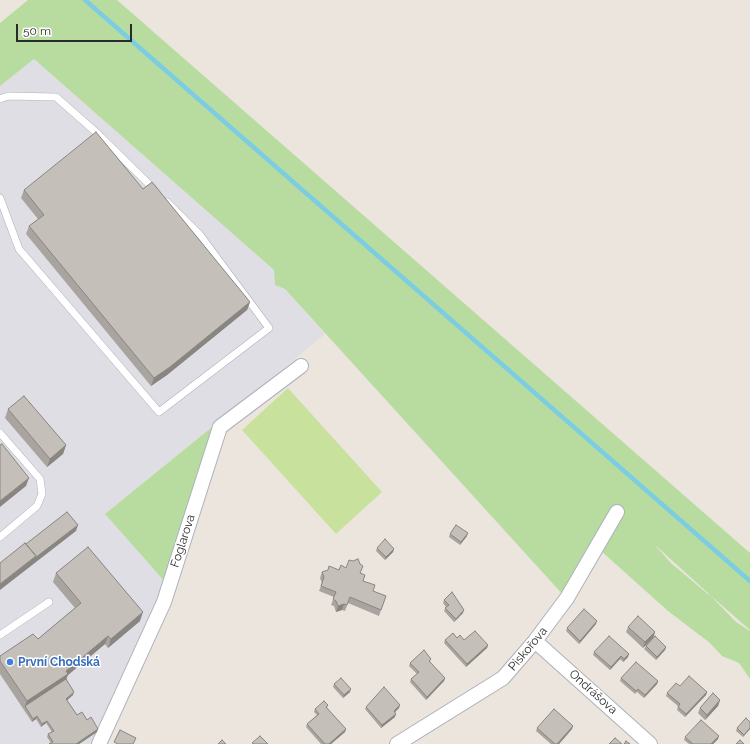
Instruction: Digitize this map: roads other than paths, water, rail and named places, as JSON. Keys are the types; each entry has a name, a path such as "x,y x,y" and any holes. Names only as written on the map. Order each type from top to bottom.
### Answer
{"street":[{"name":"Foglarova","path":"99,744 164,602 220,427 300,366"},
{"name":"Piskořova","path":"397,744 503,678 535,641 567,598 617,512"},
{"name":"Ondrášova","path":"535,641 650,744"}],"lane":[{"path":"0,99 8,96 56,96 98,134 200,236 269,328 159,412 19,249 0,198"},
{"path":"0,433 40,479 42,494 37,506 0,537"},
{"path":"0,636 49,602"}],"waterway":[{"path":"85,0 750,581"}],"place":[{"name":"První Chodská","path":"10,662"}]}
